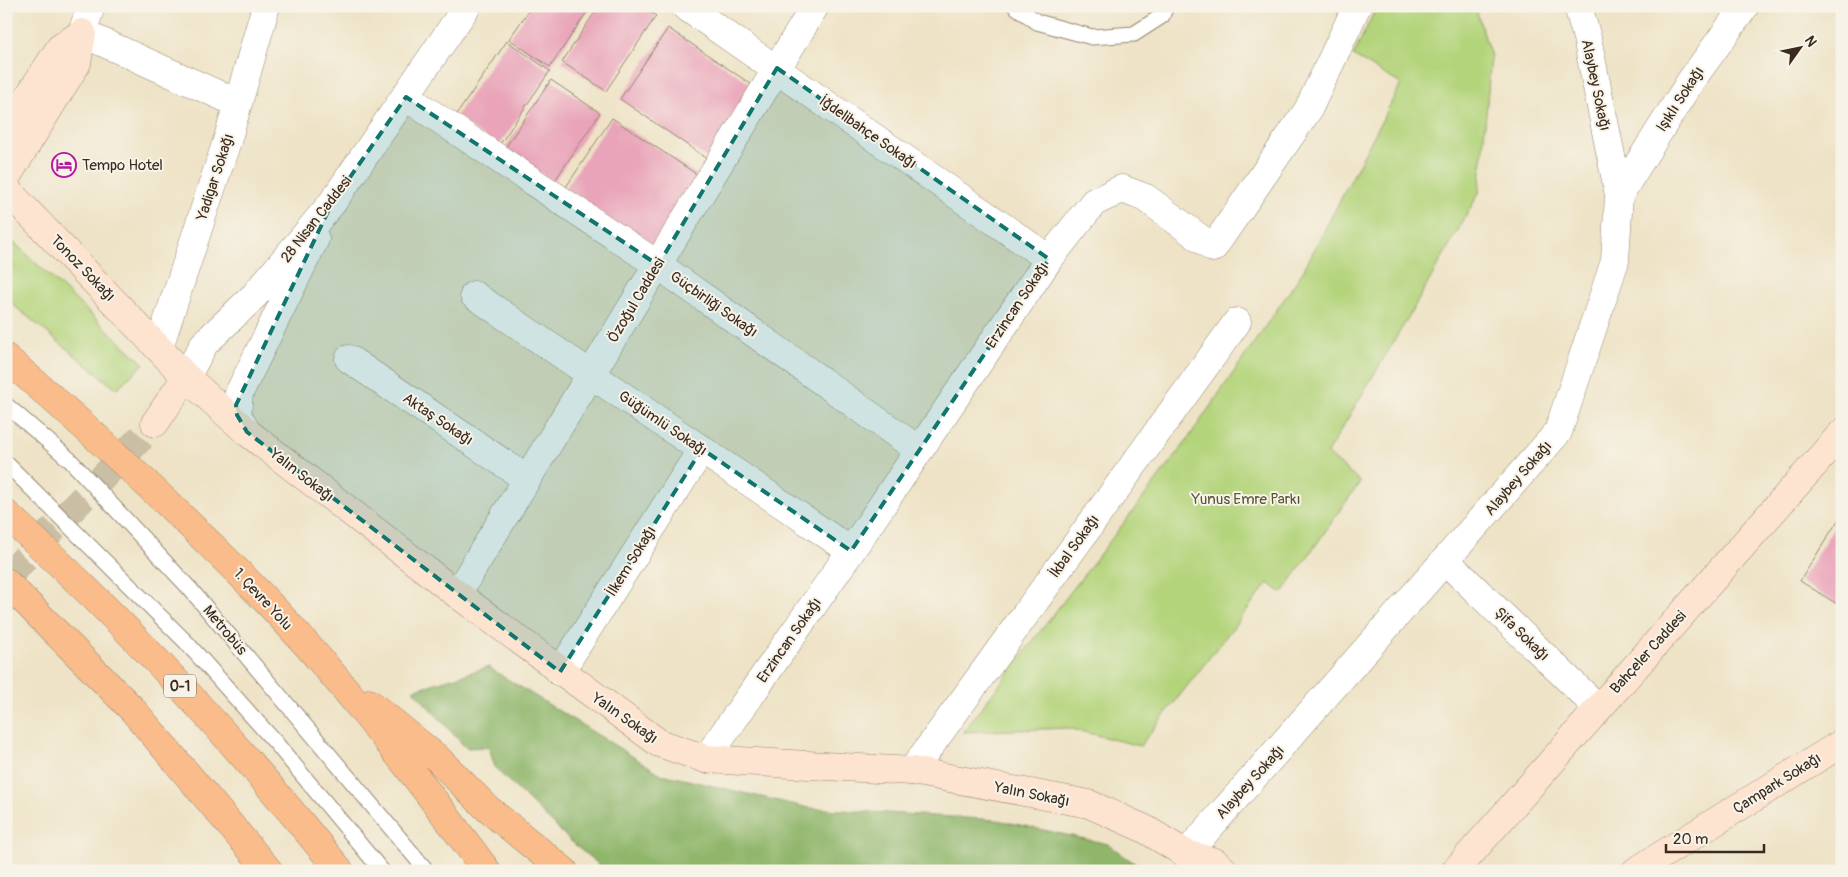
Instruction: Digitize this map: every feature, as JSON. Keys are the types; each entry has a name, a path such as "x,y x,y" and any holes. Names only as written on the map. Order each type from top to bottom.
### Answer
{"highway":[{"name":"1. Çevre Yolu","path":"6,358 89,430 242,576 339,682 487,871"},
{"name":"O-1","path":"6,514 67,569 135,637 293,814 340,871"},
{"path":"6,582 132,709 270,871"},
{"path":"339,682 381,710 436,757 488,810 564,871"},
{"path":"488,810 535,871"}],"main road":[{"path":"6,131 60,48 82,33"},
{"path":"6,178 76,63 82,33"},
{"name":"Tonoz Sokağı","path":"6,189 186,377"},
{"name":"28 Nisan Caddesi","path":"155,423 186,377"},
{"name":"Yalın Sokağı","path":"186,377 247,432 560,672 659,743 706,759 912,771 1089,804 1145,829 1192,862 1214,862 1225,871"},
{"name":"Bahçeler Caddesi","path":"1455,871 1842,433"},
{"name":"Çampark Sokağı","path":"1636,871 1842,743"}],"street":[{"path":"91,6 82,33 237,103"},
{"name":"Yadigar Sokağı","path":"159,347 228,138 266,6"},
{"name":"28 Nisan Caddesi","path":"186,377 204,344 255,295 332,203 467,6"},
{"name":"İğdelibahçe Sokağı","path":"685,6 777,68 1049,259"},
{"name":"Özoğul Caddesi","path":"457,594 815,6"},
{"name":"Erzincan Sokağı","path":"706,759 851,551 1049,259 1094,202 1122,189 1146,198 1213,248 1308,110 1357,6"},
{"name":"Alaybey Sokağı","path":"1192,862 1446,561 1558,432 1615,261 1619,195 1587,38 1578,6"},
{"name":"Işıklı Sokağı","path":"1619,195 1690,82 1745,6"},
{"name":"Güçbirliği Sokağı","path":"406,97 658,265 919,450"},
{"path":"247,432 237,415 239,393 332,203"},
{"name":"Güğümlü Sokağı","path":"474,295 851,551"},
{"name":"İkbal Sokağı","path":"912,771 1236,322"},
{"name":"Aktaş Sokağı","path":"349,359 527,479"},
{"name":"İlkem Sokağı","path":"560,672 702,449"},
{"name":"Şifa Sokağı","path":"1446,561 1598,708"}],"lane":[{"path":"1015,6 1037,22 1092,38 1134,34 1162,16 1166,6"},
{"name":"Metrobüs","path":"6,405 70,460 191,590 427,871"},
{"path":"6,463 186,642 275,742 382,871"}],"highlighted area":[{"path":"777,68 1049,259 851,551 702,449 560,672 247,432 237,415 236,405 332,203 406,97 658,265"}],"green space":[{"name":"Yunus Emre Parkı","path":"1377,6 1475,6 1491,57 1479,193 1412,311 1327,453 1360,482 1282,593 1268,583 1140,746 1068,728 963,732 1183,446 1302,273 1401,84 1353,56"},
{"path":"6,235 144,364 116,389 6,299"},
{"path":"488,667 661,774 809,808 997,820 1108,844 1145,871 607,871 576,846 495,768 489,747 466,748 413,690"}],"building":[{"path":"532,6 591,6 550,67 509,39"},
{"path":"599,6 642,6 656,16 606,91 562,62"},
{"path":"668,28 761,91 712,162 620,99"},
{"path":"507,41 550,71 498,147 455,117"},
{"path":"551,80 600,113 554,182 505,148"},
{"path":"612,118 704,179 654,254 562,193"},
{"path":"1842,514 1842,607 1800,581"}],"tunnel":[{"path":"6,578 155,423"}],"place":[{"name":"Tempo Hotel","path":"64,165"}]}
